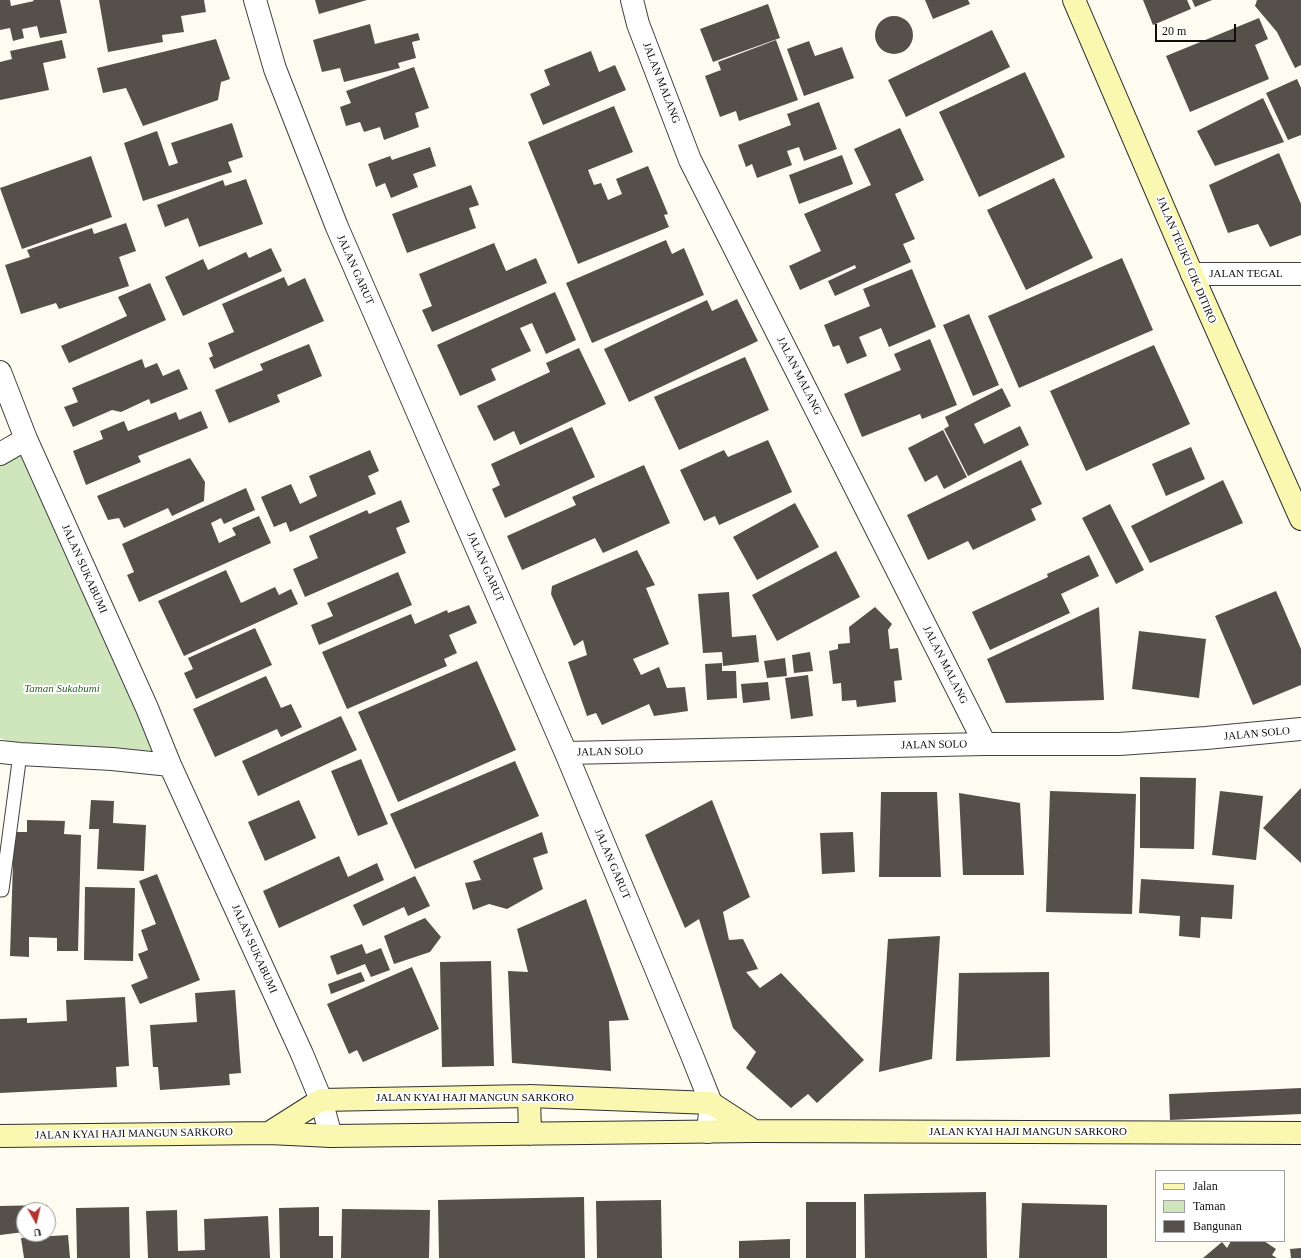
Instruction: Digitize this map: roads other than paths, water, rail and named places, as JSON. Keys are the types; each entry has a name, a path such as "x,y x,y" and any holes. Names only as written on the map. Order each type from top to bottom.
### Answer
{"street":[{"name":"JALAN GARUT","path":"256,0 275,69 336,227 566,753 711,1103 708,1132"},
{"name":"JALAN MALANG","path":"632,0 638,24 690,160 984,744"},
{"name":"JALAN TEUKU CIK DITIRO","path":"1074,0 1192,274 1301,519"},
{"name":"JALAN TEGAL","path":"1192,274 1301,274"},
{"name":"JALAN SUKABUMI","path":"0,372 26,439 144,701 170,765 321,1100 331,1136"},
{"path":"0,454 26,439"},
{"name":"JALAN SOLO","path":"566,753 984,744 1119,744 1301,729"},
{"path":"10,753 112,759 170,765"},
{"path":"528,1096 530,1134"},
{"name":"JALAN KYAI HAJI MANGUN SARKORO","path":"321,1100 528,1096 711,1103"},
{"path":"269,1133 321,1100"},
{"path":"711,1103 754,1131"},
{"name":"JALAN KYAI HAJI MANGUN SARKORO","path":"0,1136 269,1133 331,1136 754,1131 1301,1133"}],"lane":[{"path":"2,890 10,753"}],"park label":[{"name":"Taman Sukabumi","path":"62,689"}]}
